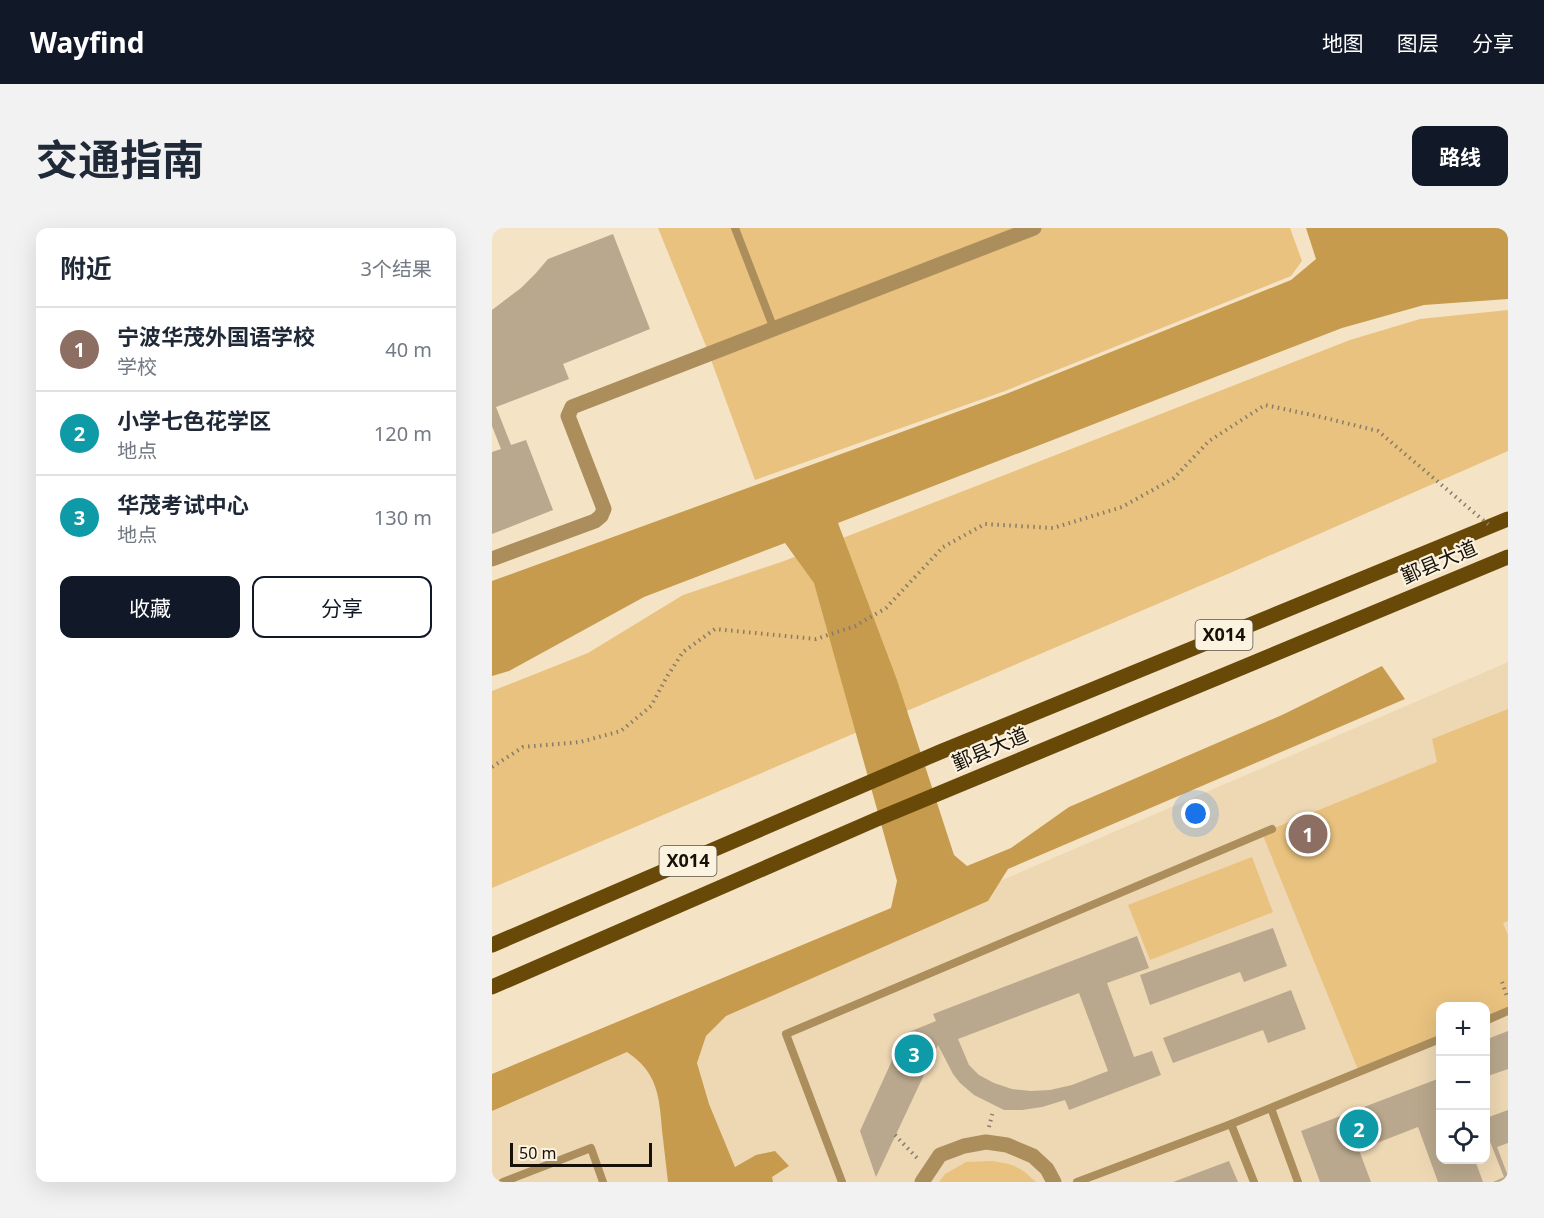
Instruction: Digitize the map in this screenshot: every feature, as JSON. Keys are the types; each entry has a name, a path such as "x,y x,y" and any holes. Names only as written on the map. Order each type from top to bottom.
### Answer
{"main road":[{"name":"鄞县大道","path":"492,945 940,752 1508,519"},
{"name":"鄞县大道","path":"492,987 875,820 1508,556"}],"street":[{"path":"492,559 596,522 601,516 604,509 568,416 572,407 1034,228"},
{"path":"926,1176 940,1155 964,1146 986,1142 1006,1145 1034,1156 1047,1169 1054,1182"}],"lane":[{"path":"735,228 774,329"},
{"path":"842,1182 786,1034 1272,829"},
{"path":"1490,1018 1508,1011"},
{"path":"1077,1182 1232,1124 1436,1041"},
{"path":"1271,1108 1298,1182"},
{"path":"1232,1124 1254,1182"},
{"path":"503,1182 591,1148 603,1182"}],"path":[{"path":"492,767 523,747 580,742 621,731 651,706 683,652 715,630 816,639 855,626 886,608 944,547 985,524 1053,528 1122,507 1174,478 1209,441 1265,405 1378,431 1490,526"},
{"path":"1503,982 1508,1000"},
{"path":"895,1135 926,1176"}],"shaded area":[{"path":"658,228 1290,228 1302,261 1291,276 1005,391 755,480 706,346"},
{"path":"1306,228 1508,228 1508,299 1424,305 1342,328 838,523 897,680 954,855 967,866 1011,848 1069,807 1282,715 1382,666 1405,699 1008,869 988,901 726,1016 706,1036 697,1063 709,1104 735,1167 756,1155 775,1151 789,1166 772,1177 773,1182 668,1182 660,1106 655,1086 645,1068 627,1052 492,1111 492,1074 891,908 897,881 814,583 785,543 644,597 509,671 492,676 492,581 1006,394 1291,280 1316,259"},
{"path":"1508,310 1508,451 1230,573 492,888 492,691 588,653 683,595 784,561 1350,340 1420,319"},
{"path":"1508,662 1508,1182 492,1182 492,1100"},
{"path":"1508,709 1508,921 1503,923 1508,935 1508,1011 1490,1018 1490,1002 1436,1002 1436,1041 1359,1072 1262,833 1437,762 1432,739"},
{"path":"1252,857 1273,912 1150,960 1128,905"},
{"path":"991,1161 1016,1167 1036,1182 939,1182 945,1174 966,1162"}],"building":[{"path":"613,234 650,329 563,364 569,379 496,407 511,445 526,440 553,510 492,534 492,452 501,449 492,426 492,310 521,288 548,259"},
{"path":"1273,928 1287,966 1244,982 1240,972 1150,1005 1140,975"},
{"path":"1137,936 1149,968 1107,983 1134,1057 1152,1051 1161,1075 1069,1110 1065,1100 1042,1107 1004,1110 974,1095 960,1083 938,1045 876,1177 860,1131 904,1034 936,1021 933,1014","holes":["1079,993 1108,1071 1072,1085 1050,1090 1012,1089 979,1075 969,1065 958,1039"]},
{"path":"1291,990 1306,1029 1268,1043 1263,1030 1173,1063 1163,1038"},
{"path":"1508,1031 1508,1069 1490,1075 1490,1056 1490,1038"},
{"path":"1436,1080 1436,1164 1476,1164 1483,1182 1438,1182 1418,1127 1359,1150 1371,1182 1320,1182 1301,1131"},
{"path":"1508,1110 1508,1143 1497,1147 1508,1182 1493,1182 1504,1177 1490,1142 1490,1117"},
{"path":"1229,1161 1238,1182 1173,1182"}],"place":[{"name":"宁波华茂外国语学校","path":"1308,834"},
{"name":"华茂考试中心","path":"914,1054"},
{"name":"小学七色花学区","path":"1359,1129"}]}
